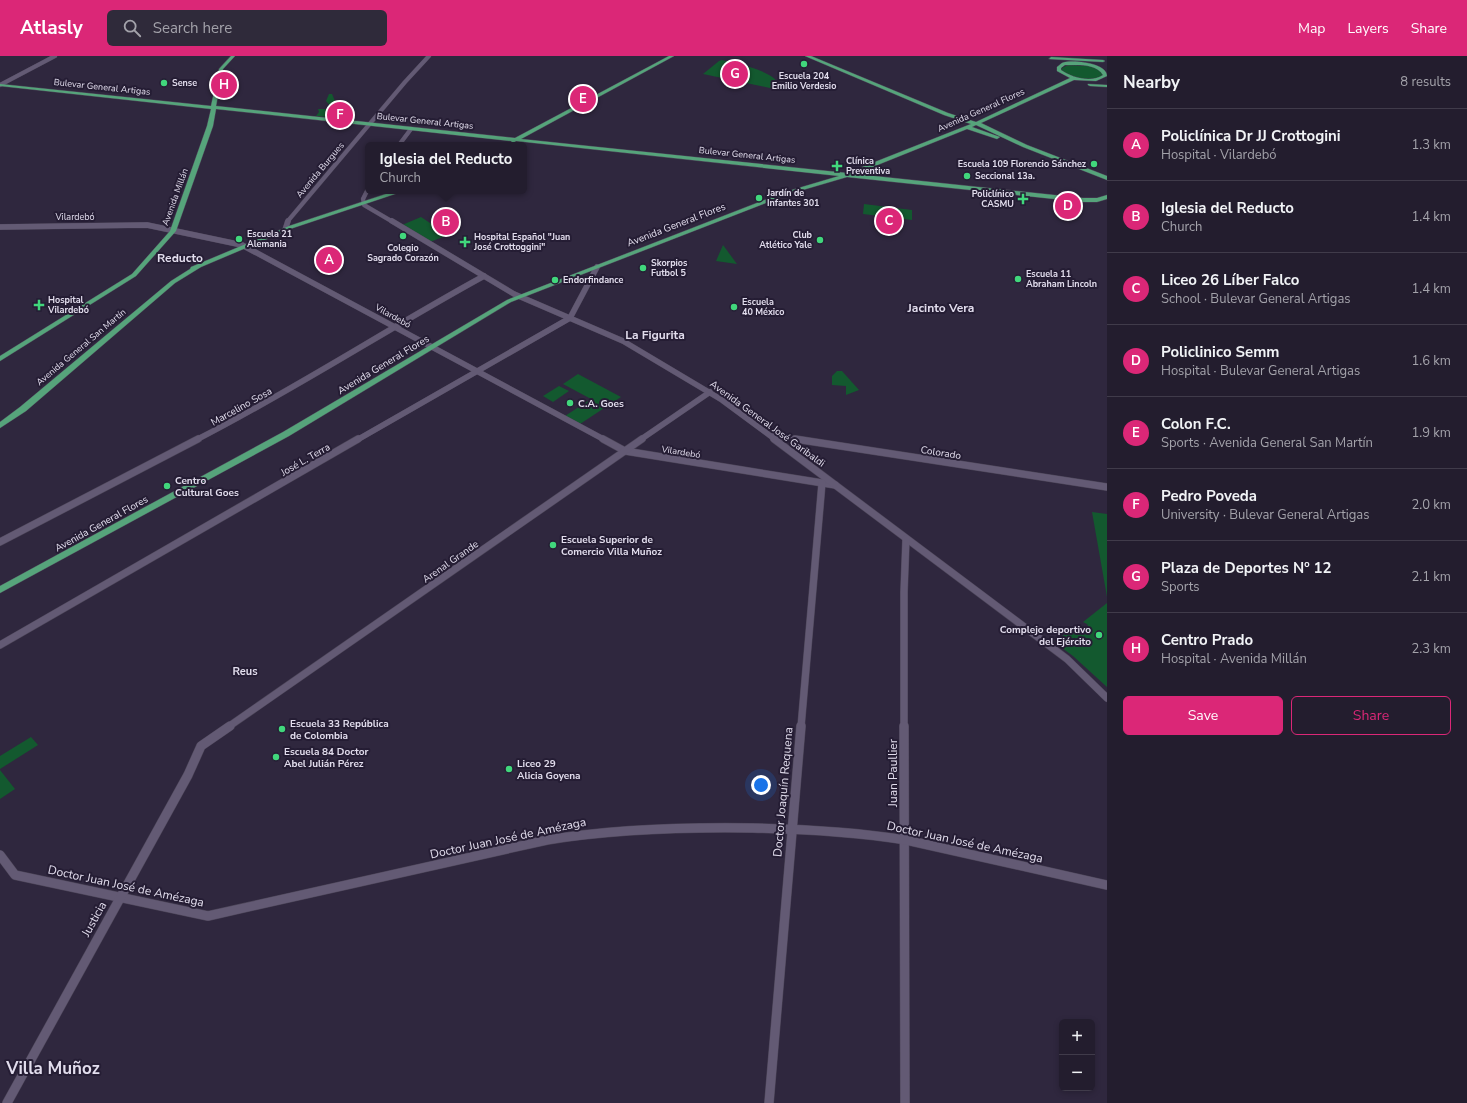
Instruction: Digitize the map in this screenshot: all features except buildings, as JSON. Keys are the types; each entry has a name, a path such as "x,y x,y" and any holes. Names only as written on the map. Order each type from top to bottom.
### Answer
{"main road":[{"name":"Avenida Millán","path":"0,359 134,275 173,231 206,137 214,109 221,69 233,56"},
{"path":"513,141 672,56"},
{"path":"807,56 946,114 977,123 1025,146 1107,178"},
{"path":"1047,58 1106,62"},
{"path":"1047,58 1069,64 1093,65 1106,62"},
{"path":"1047,58 1061,66 1069,64"},
{"path":"1099,68 1106,62"},
{"path":"1061,66 1059,71 1066,76 1106,82 1106,73 1099,68 1088,65"},
{"path":"1052,68 1060,82"},
{"name":"Avenida General Flores","path":"0,590 286,434 506,303 793,191 968,128 1060,82 1066,76"},
{"name":"Avenida General Flores","path":"793,191 839,175 962,125 1060,82 1074,78"},
{"name":"Avenida General Flores","path":"1060,82 1106,82"},
{"name":"Bulevar General Artigas","path":"1,86 522,142"},
{"path":"946,114 968,128 1005,139 1107,182"},
{"path":"990,117 991,124 995,131"},
{"path":"955,121 958,119 964,119"},
{"path":"986,133 995,131"},
{"name":"Bulevar General Artigas","path":"513,141 523,142"},
{"name":"Bulevar General Artigas","path":"527,142 1107,205"},
{"name":"Bulevar General Artigas","path":"527,143 799,172 872,177 1092,201 1107,197"},
{"name":"Avenida General San Martín","path":"0,426 23,409 173,282 198,267 247,246 288,226 392,194"}],"street":[{"path":"1,86 55,56"},
{"name":"Avenida Burgues","path":"288,226 369,125 429,56"},
{"path":"401,142 411,130"},
{"path":"364,203 363,197 365,194"},
{"name":"Avenida General José Garibaldi","path":"364,203 519,297 624,341 710,392 837,485 906,539 1067,659 1107,698"},
{"name":"Vilardebó","path":"0,227 147,225 247,246 431,348 625,451 837,485"},
{"path":"570,318 597,267"},
{"name":"Marcelino Sosa","path":"0,542 252,411 484,276"},
{"name":"José L. Terra","path":"0,645 570,318"},
{"name":"Arenal Grande","path":"202,746 710,392"},
{"name":"Colorado","path":"771,436 1107,487"},
{"name":"Doctor Joaquín Requena","path":"769,1103 822,483"},
{"name":"Juan Paullier","path":"905,1103 904,944 906,840 904,643 906,539"},
{"name":"Justicia","path":"7,1103 188,776 189,770 202,746"},
{"name":"Doctor Juan José de Amézaga","path":"0,855 15,875 120,898 212,915 547,840 589,833 703,827 793,829 874,835 906,840 1107,885"}],"green space":[{"path":"722,60 754,68 763,72 776,80 780,86 770,88 703,74"},
{"path":"1068,65 1090,66 1102,71 1104,76 1088,80 1076,78 1061,70"},
{"path":"329,94 332,94 335,101 343,103 344,105 327,117 316,116 319,112 318,109 327,109 331,107 326,101"},
{"path":"864,204 912,210 912,220 863,214"},
{"path":"421,217 448,235 430,242 402,225"},
{"path":"723,245 737,264 716,261"},
{"path":"837,371 842,371 859,390 846,395 846,386 832,385 832,376"},
{"path":"578,374 621,397 580,424 565,416 591,399 563,384"},
{"path":"559,386 569,391 553,402 543,396"},
{"path":"1092,512 1107,514 1107,597"},
{"path":"1107,603 1107,687 1073,656 1054,642 1075,627 1089,628 1087,624 1083,622"},
{"path":"31,737 38,745 0,769 0,756"},
{"path":"0,770 15,789 0,799"}],"place":[{"name":"Escuela 204 Emilio Verdesio","path":"804,64"},
{"name":"Plaza de Deportes Nº 12","path":"735,74"},
{"name":"Sense","path":"164,83"},
{"name":"Centro Prado","path":"224,85"},
{"name":"Colon F.C.","path":"583,99"},
{"name":"Pedro Poveda","path":"340,115"},
{"name":"Escuela 109 Florencio Sánchez","path":"1094,164"},
{"name":"Clínica Preventiva","path":"837,166"},
{"name":"Seccional 13a.","path":"967,176"},
{"name":"Jardín de Infantes 301","path":"759,198"},
{"name":"Policlínico CASMU","path":"1023,199"},
{"name":"Policlinico Semm","path":"1068,206"},
{"name":"Liceo 26 Líber Falco","path":"889,221"},
{"name":"Iglesia del Reducto","path":"446,222"},
{"name":"Colegio Sagrado Corazón","path":"403,236"},
{"name":"Escuela 21 Alemania","path":"239,239"},
{"name":"Club Atlético Yale","path":"820,240"},
{"name":"Hospital Español \"Juan José Crottoggini\"","path":"465,242"},
{"name":"Policlínica Dr JJ Crottogini","path":"329,260"},
{"name":"Skorpios Futbol 5","path":"643,268"},
{"name":"Escuela 11 Abraham Lincoln","path":"1018,279"},
{"name":"Endorfindance","path":"555,280"},
{"name":"Hospital Vilardebó","path":"39,305"},
{"name":"Escuela 40 México","path":"734,307"},
{"name":"C.A. Goes","path":"570,403"},
{"name":"Centro Cultural Goes","path":"167,486"},
{"name":"Escuela Superior de Comercio Villa Muñoz","path":"553,545"},
{"name":"Complejo deportivo del Ejército","path":"1099,635"},
{"name":"Escuela 33 República de Colombia","path":"282,729"},
{"name":"Escuela 84 Doctor Abel Julián Pérez","path":"276,757"},
{"name":"Liceo 29 Alicia Goyena","path":"509,769"}],"district":[{"name":"Reducto","path":"180,258"},
{"name":"Jacinto Vera","path":"941,308"},
{"name":"La Figurita","path":"655,335"},
{"name":"Reus","path":"245,671"},
{"name":"Villa Muñoz","path":"53,1068"}]}
